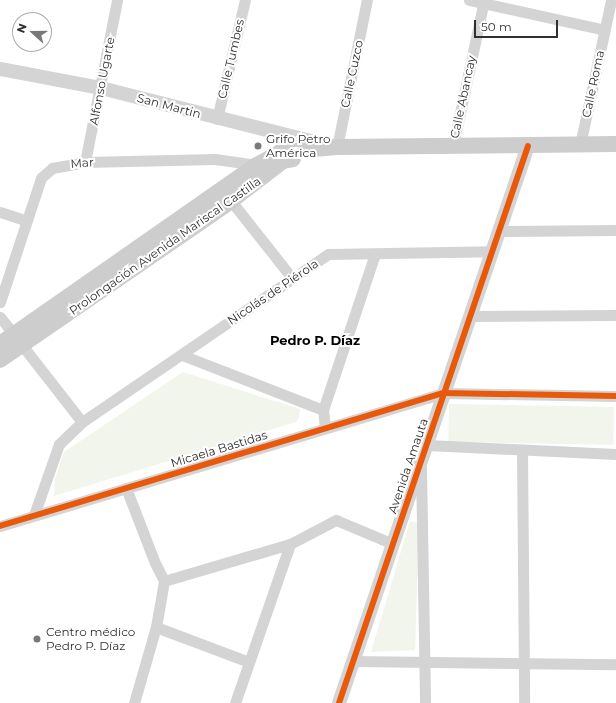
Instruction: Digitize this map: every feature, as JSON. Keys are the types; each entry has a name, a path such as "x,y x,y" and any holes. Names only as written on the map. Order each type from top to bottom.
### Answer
{"main road":[{"name":"Prolongación Avenida Mariscal Castilla","path":"227,195 257,165 280,152 337,147 616,144"},
{"name":"Prolongación Avenida Mariscal Castilla","path":"0,360 18,340 227,195 283,161 337,147"},
{"name":"Prolongación Avenida Mariscal Castilla","path":"0,344 18,340"}],"street":[{"name":"Alfonso Ugarte","path":"85,162 101,88 117,0"},
{"name":"Calle Tumbes","path":"217,119 245,0"},
{"name":"Calle Cuzco","path":"337,147 367,0"},
{"path":"469,0 484,2 605,30"},
{"name":"Calle Roma","path":"580,145 611,0"},
{"name":"Calle Abancay","path":"453,146 484,2"},
{"name":"San Martin","path":"0,69 101,88 217,119 337,147"},
{"name":"Avenida Amauta","path":"339,703 528,146"},
{"name":"Mar","path":"0,302 41,178 46,172 62,164 85,162 215,159 257,165"},
{"path":"227,195 292,278"},
{"path":"0,212 27,221"},
{"path":"499,231 616,230"},
{"name":"Nicolás de Piérola","path":"34,515 59,444 82,422 182,356 328,254 492,251"},
{"path":"325,428 323,410 375,254"},
{"path":"470,316 616,315"},
{"path":"0,317 82,422"},
{"path":"182,356 323,410"},
{"name":"Micaela Bastidas","path":"0,526 444,393 616,396"},
{"path":"427,444 616,454"},
{"path":"522,450 524,703"},
{"path":"421,462 426,662 425,703"},
{"path":"126,488 164,581 156,627 134,703"},
{"path":"164,581 290,544 336,520 393,544"},
{"path":"235,703 290,544"},
{"path":"156,627 249,662"},
{"path":"354,661 616,664"}],"shaded area":[{"path":"183,372 300,409 299,418 296,422 54,496 55,479 64,452"},
{"path":"449,404 614,407 613,445 448,442"},
{"path":"410,521 419,523 415,650 371,652"}],"cycle path":[{"path":"339,703 528,146"},
{"path":"0,526 444,393 616,396"}],"place":[{"name":"Grifo Petro América","path":"258,146"},
{"name":"Centro médico Pedro P. Díaz","path":"37,639"}],"district":[{"name":"Pedro P. Díaz","path":"315,340"}]}
